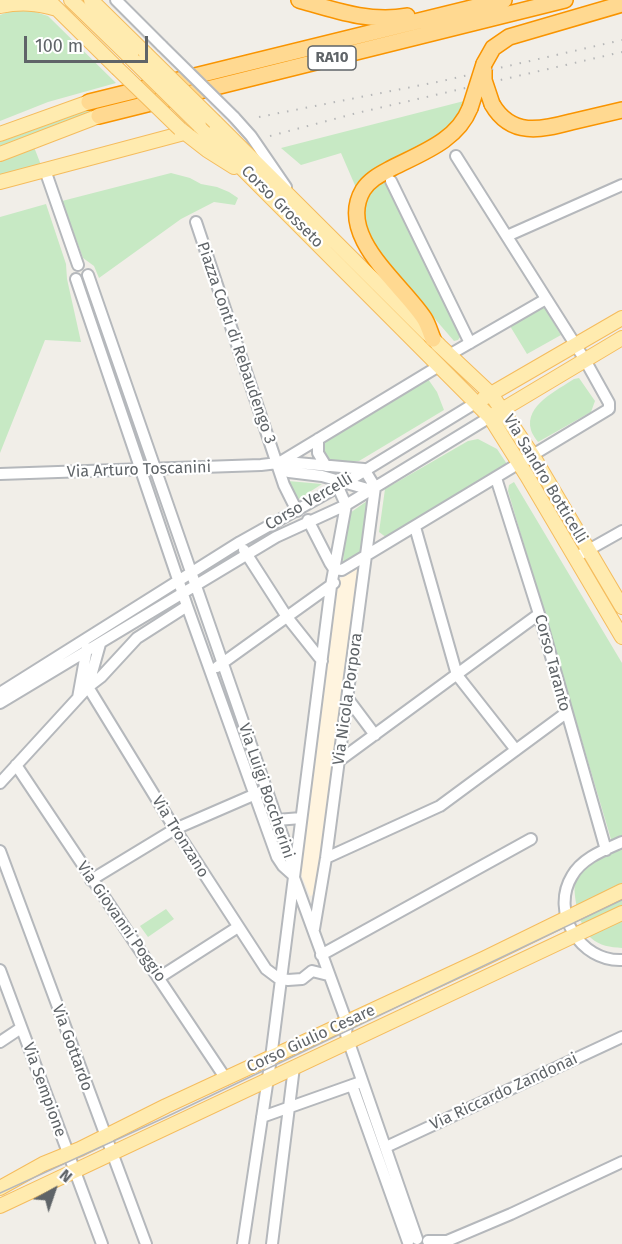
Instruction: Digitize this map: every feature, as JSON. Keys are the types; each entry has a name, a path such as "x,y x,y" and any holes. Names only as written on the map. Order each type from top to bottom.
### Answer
{"highway":[{"path":"299,0 356,16 388,19 483,0"},
{"name":"RA10","path":"89,102 504,0"},
{"name":"RA10","path":"99,116 566,0"},
{"path":"433,339 425,319 363,242 357,226 357,204 363,191 374,178 456,131 466,118 484,64 493,48 509,37 622,3"},
{"path":"484,64 484,80 492,104 496,111 510,123 535,130 622,111"}],"main road":[{"name":"Corso Grosseto","path":"71,0 260,185 490,417"},
{"name":"Corso Grosseto","path":"91,0 491,394 502,409"},
{"path":"0,6 32,2 53,4 182,131 260,185"},
{"path":"0,134 89,102"},
{"path":"0,154 99,116"},
{"path":"0,182 182,131"},
{"name":"Corso Vercelli","path":"477,402 622,318"},
{"name":"Corso Vercelli","path":"490,417 622,338"},
{"name":"Via Sandro Botticelli","path":"502,409 533,456 622,607"},
{"name":"Via Sandro Botticelli","path":"490,417 622,637"},
{"name":"Corso Giulio Cesare","path":"0,1188 43,1164 68,1155 132,1122 485,958 622,891"},
{"name":"Corso Giulio Cesare","path":"0,1206 622,913"}],"street":[{"name":"Corso Grosseto","path":"116,0 251,136 298,204"},
{"path":"308,520 338,570 415,527 609,409 609,403 585,360 456,156"},
{"path":"45,170 78,265"},
{"path":"391,181 470,343"},
{"path":"507,236 622,185"},
{"name":"Piazza Conti di Rebaudengo 3","path":"196,222 287,493 297,511"},
{"path":"78,265 87,268 88,275 82,280 76,279 73,273 78,265"},
{"name":"Via Luigi Boccherini","path":"88,275 197,584 222,664 291,860 293,875"},
{"name":"Via Luigi Boccherini","path":"76,279 178,582 254,794 278,859 293,875"},
{"path":"449,355 546,299"},
{"path":"277,464 438,366"},
{"name":"Corso Vercelli","path":"0,704 192,572 477,402"},
{"name":"Corso Vercelli","path":"0,693 87,646 100,644 246,554 308,520 346,505 490,417"},
{"path":"318,439 318,453 326,466"},
{"name":"Via Arturo Toscanini","path":"0,474 140,470 286,462 364,469"},
{"name":"Via Arturo Toscanini","path":"277,464 289,472 342,484 373,488"},
{"path":"364,469 373,488"},
{"name":"Corso Taranto","path":"496,478 539,614 606,850"},
{"path":"342,484 346,505"},
{"name":"Via Nicola Porpora","path":"313,932 340,760 367,555 373,488"},
{"name":"Via Nicola Porpora","path":"243,1244 271,1058 332,586 338,570 346,505"},
{"path":"415,527 457,675 516,750"},
{"name":"Via Sandro Botticelli","path":"575,557 622,531"},
{"path":"240,542 288,617 322,661"},
{"path":"210,672 332,586"},
{"path":"0,783 88,687 99,679 140,636 187,606"},
{"path":"340,760 539,614"},
{"path":"88,687 100,644"},
{"path":"78,698 87,646"},
{"name":"Via Tronzano","path":"88,687 175,829 264,967 280,980"},
{"path":"348,699 375,735"},
{"path":"326,858 440,806 566,713"},
{"name":"Via Giovanni Poggio","path":"16,765 160,977 226,1079"},
{"path":"92,880 175,829 266,789"},
{"path":"277,820 301,818"},
{"path":"321,955 531,839"},
{"path":"622,842 582,863 572,875 567,891 566,917 574,935 584,946 607,958 622,960"},
{"name":"Via Gottardo","path":"0,851 146,1244"},
{"name":"Via Nicola Porpora","path":"293,875 347,1023 345,1030 358,1083"},
{"path":"160,977 238,927"},
{"name":"Via Sempione","path":"0,970 102,1244"},
{"path":"280,980 302,979 312,971 328,975"},
{"path":"0,1042 21,1028"},
{"name":"Via Riccardo Zandonai","path":"386,1147 622,1037"},
{"path":"272,1244 294,1067"},
{"path":"358,1083 386,1147 418,1242"},
{"path":"262,1117 358,1083"},
{"path":"358,1083 418,1242"},
{"path":"418,1242 447,1241 512,1214 622,1162"}],"shaded area":[{"path":"364,565 316,894 310,896 300,872 338,580"}],"green space":[{"path":"29,10 48,16 116,83 48,102 0,121 0,15 11,11"},
{"path":"464,101 463,109 451,129 357,190 341,153 301,165 281,148"},
{"path":"94,108 95,110 0,146 0,142"},
{"path":"34,147 41,165 0,176 0,160"},
{"path":"171,173 229,192 238,198 235,205 214,202 181,219 99,278 94,266 83,258 62,201"},
{"path":"383,176 459,328 458,340 454,341 366,239 362,225 365,195"},
{"path":"46,204 66,264 67,279 81,342 45,340 0,453 0,217"},
{"path":"544,307 561,335 527,354 510,326"},
{"path":"579,378 595,401 591,412 538,442 531,430 530,421 537,406 552,393"},
{"path":"428,379 437,392 444,410 359,461 326,461 321,442"},
{"path":"478,439 497,449 509,467 387,538 379,532 385,489 468,441"},
{"path":"288,481 322,484 297,500"},
{"path":"514,482 622,663 622,948 609,947 594,941 587,933 579,916 575,896 575,877 589,861 613,846 508,491 509,485"},
{"path":"367,501 362,551 343,562 347,515"},
{"path":"166,909 174,919 148,937 140,926"}],"tram line":[{"path":"0,1193 166,1117 622,900"}],"railway":[{"path":"259,117 442,81 622,40"},
{"path":"270,136 357,113 622,52"}]}
